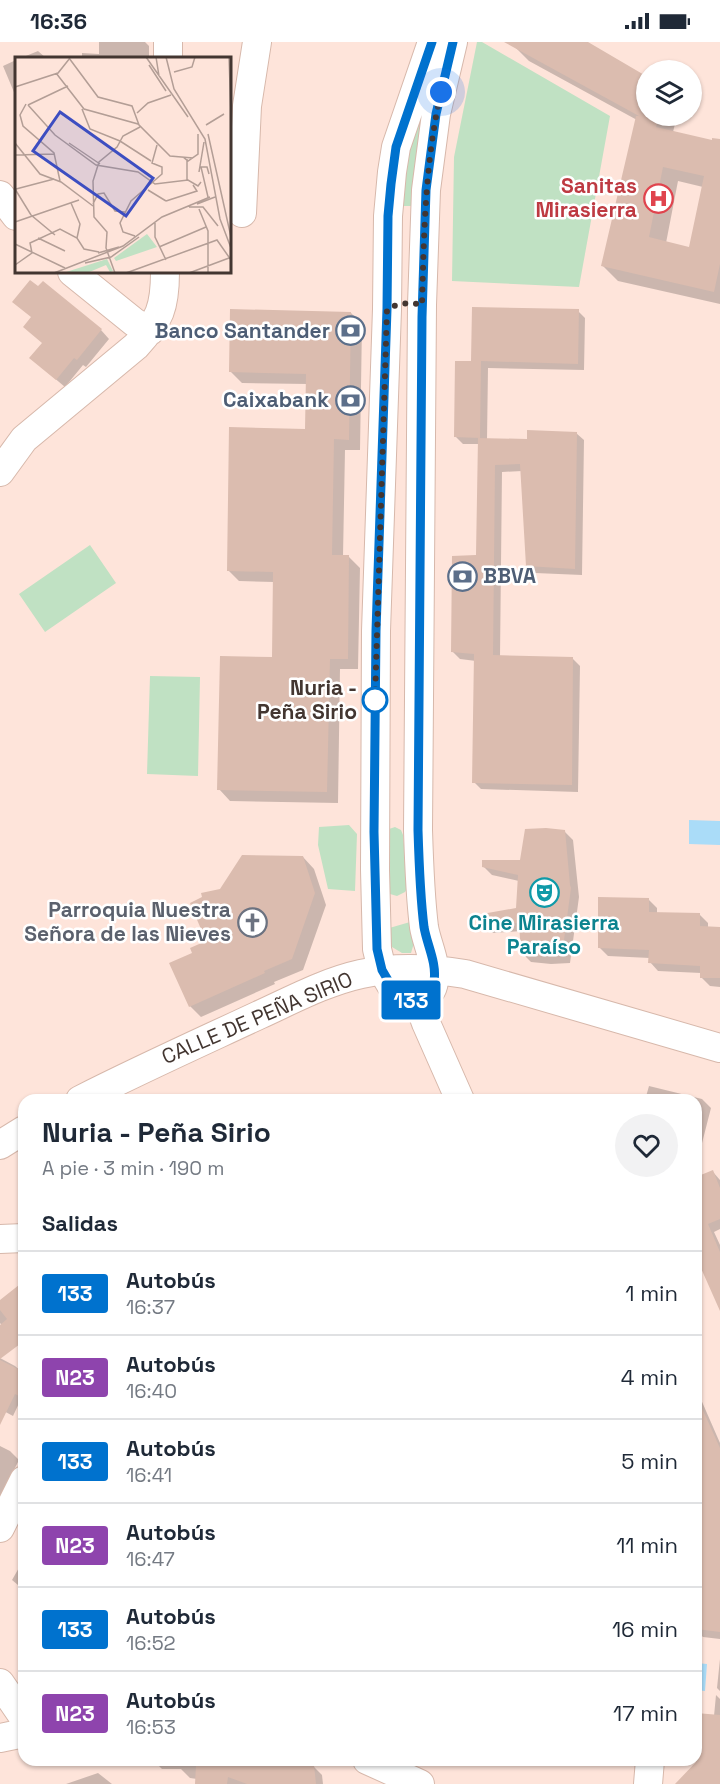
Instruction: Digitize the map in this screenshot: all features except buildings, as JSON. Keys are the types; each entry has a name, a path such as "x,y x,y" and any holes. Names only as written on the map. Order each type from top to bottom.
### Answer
{"street":[{"path":"242,213 247,106 257,42"},
{"path":"432,42 396,147 388,216 376,631 375,897 377,949 382,970 392,987 403,996 418,1002 457,1094"},
{"path":"418,1002 430,992 434,984 435,969 426,940 421,898 418,816 423,263 429,164 436,114 453,42"},
{"path":"0,195 15,215"},
{"path":"387,262 399,266 423,263"},
{"path":"73,273 134,322 150,331"},
{"path":"0,472 24,439 136,346 150,331 158,318 165,295 165,273"},
{"path":"387,309 404,303 422,305"},
{"path":"374,812 397,808 418,816"},
{"path":"375,897 391,907 412,905 421,898"},
{"name":"CALLE DE PEÑA SIRIO","path":"92,1094 148,1065 328,984 361,974 405,968 435,969 465,974 720,1048"},
{"path":"0,1145 18,1134"},
{"path":"0,1239 18,1238"},
{"path":"0,1528 18,1492"},
{"path":"0,1683 18,1709"},
{"path":"0,1738 18,1734"},
{"path":"380,1766 420,1784"},
{"path":"648,1784 650,1766"}],"green space":[{"path":"477,42 482,42 610,116 579,287 452,281 454,157"},
{"path":"435,59 414,206 399,206 402,175"},
{"path":"90,545 116,583 45,632 19,594"},
{"path":"150,676 200,677 198,776 147,774"},
{"path":"349,825 357,834 355,891 328,889 318,845 319,827"},
{"path":"395,827 401,830 403,835 408,887 405,892 397,896 390,894 387,886 389,829"},
{"path":"410,922 414,943 411,953 402,953 392,947 386,929"}],"water":[{"path":"689,820 720,821 720,845 689,844"},
{"path":"702,1664 707,1664 705,1691 702,1691"}],"bus line":[{"name":"133","path":"432,42 396,147 392,172 388,216 376,631 374,832 377,949 382,970 392,987 403,996 418,1002 430,992 434,984 435,969 426,940 419,872 418,830 423,270 429,164 436,114 453,42"}],"place":[{"name":"Sanitas Mirasierra","path":"658,198"},
{"name":"Banco Santander","path":"351,331"},
{"name":"Caixabank","path":"350,400"},
{"name":"BBVA","path":"462,576"},
{"name":"Nuria - Peña Sirio","path":"375,700"},
{"name":"Cine Mirasierra Paraíso","path":"544,892"},
{"name":"Parroquia Nuestra Señora de las Nieves","path":"252,922"}],"route":[{"path":"375,700 387,309 404,303 422,305 426,190 441,92"}]}
